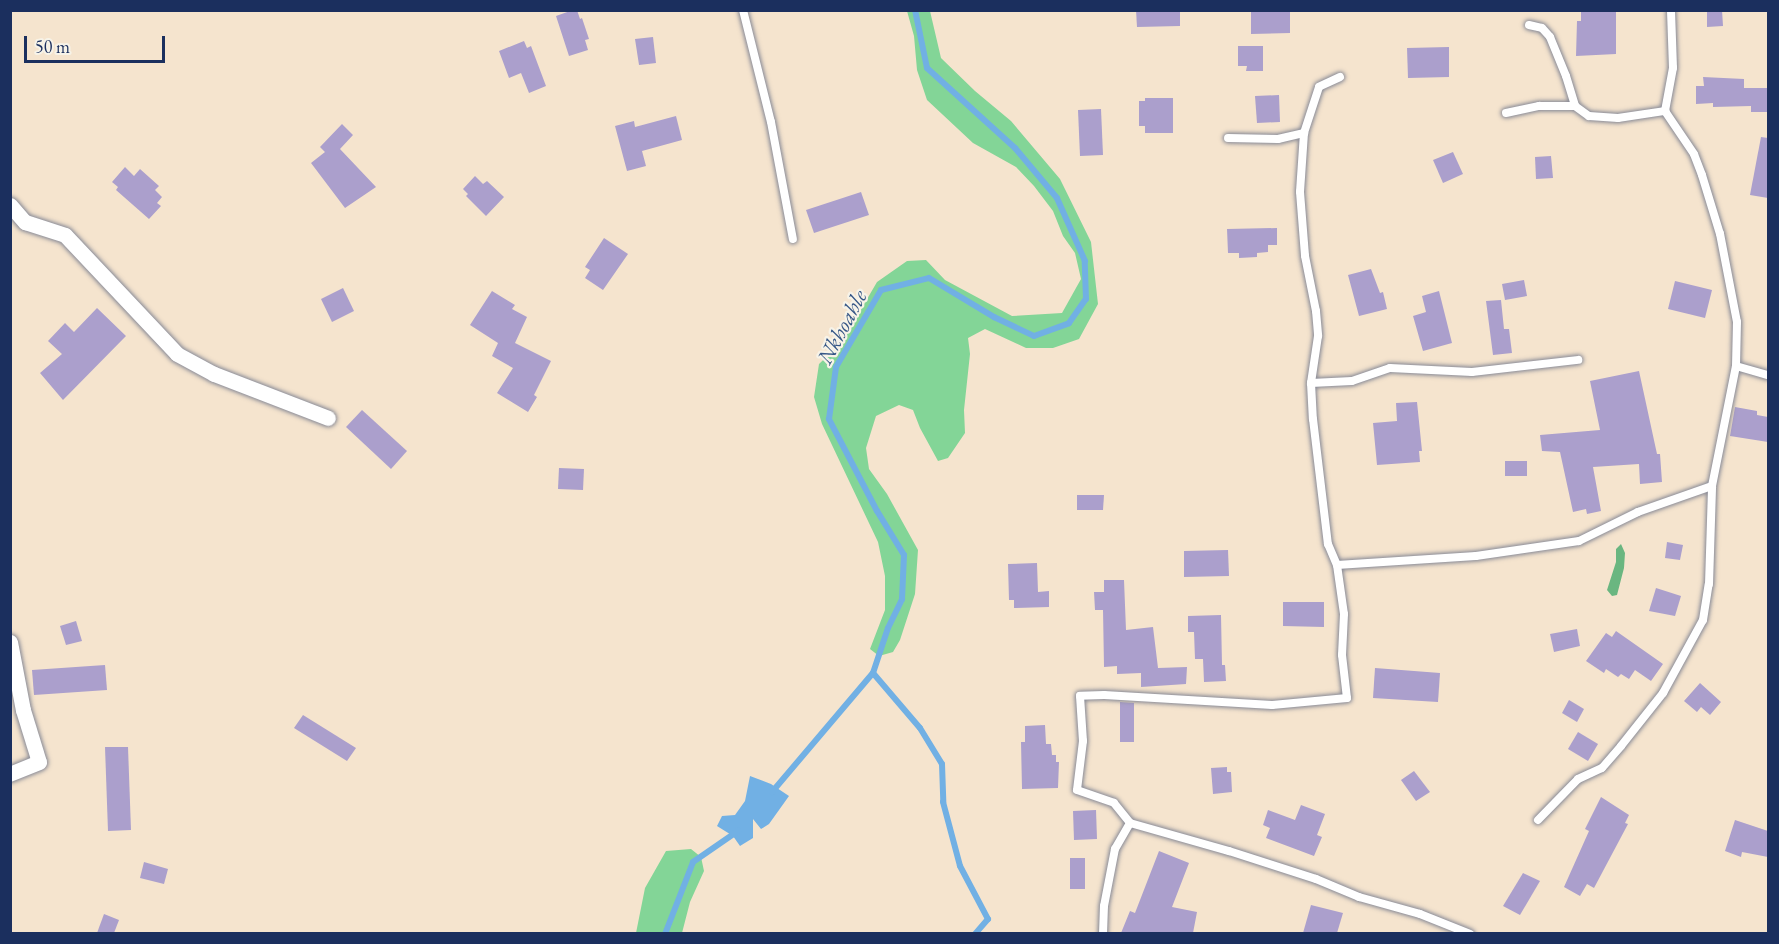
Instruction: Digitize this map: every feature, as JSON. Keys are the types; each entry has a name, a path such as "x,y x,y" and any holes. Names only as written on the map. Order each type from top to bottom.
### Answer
{"street":[{"path":"10,205 25,222 65,235 177,354 214,374 328,418"},
{"path":"10,642 23,710 39,762 10,774"}],"lane":[{"path":"743,10 771,122 793,239"},
{"path":"1538,820 1578,779 1602,768 1663,693 1700,626 1709,584 1712,486 1736,366 1737,322 1720,234 1694,154 1665,111 1673,68 1671,10"},
{"path":"1528,25 1542,28 1550,37 1575,106"},
{"path":"1340,77 1319,87 1304,133 1300,192 1305,256 1316,310 1318,336 1311,383 1328,544 1337,565 1344,614 1342,655 1347,698 1272,705 1104,695 1080,696 1083,741 1077,789 1114,803 1130,823 1229,850 1316,879 1359,897 1420,914 1470,933"},
{"path":"1506,114 1539,106 1575,106 1589,116 1618,118 1665,111"},
{"path":"1228,138 1278,139 1304,133"},
{"path":"1311,383 1352,381 1390,368 1472,372 1578,360"},
{"path":"1736,366 1768,375"},
{"path":"1337,565 1476,556 1579,541 1638,512 1712,486"},
{"path":"1103,933 1104,906 1115,849 1130,823"}],"green space":[{"path":"907,11 930,11 941,58 1011,121 1060,179 1091,242 1098,304 1079,339 1053,348 1026,348 985,329 968,338 970,354 964,410 965,433 948,458 938,461 913,410 899,405 876,416 866,448 869,469 887,494 918,550 915,594 900,640 893,652 879,656 870,649 885,610 885,576 878,542 822,424 814,397 819,364 842,342 877,282 907,261 926,260 945,280 1012,316 1062,313 1081,279 1075,253 1063,236 1053,211 1034,186 1016,167 973,143 927,100 917,70 914,36"},
{"path":"1621,544 1625,553 1624,568 1617,595 1612,596 1607,590 1616,562 1616,549"},
{"path":"691,849 701,857 704,871 690,902 682,933 636,933 645,888 666,851"}],"water":[{"path":"750,776 771,784 789,796 769,824 761,829 753,819 753,838 740,846 733,836 717,826 722,816 735,815 745,801"}],"building":[{"path":"577,10 580,19 582,18 589,39 585,40 588,50 569,56 556,16"},
{"path":"1136,10 1180,11 1180,26 1137,27"},
{"path":"1251,10 1290,10 1290,33 1251,34"},
{"path":"1581,10 1616,10 1616,54 1576,56 1577,21 1581,21"},
{"path":"1707,10 1722,10 1723,26 1707,27"},
{"path":"653,37 656,63 639,65 635,39"},
{"path":"524,41 527,48 531,46 546,86 529,93 521,73 509,78 499,51"},
{"path":"1238,46 1263,46 1263,71 1246,71 1247,66 1238,66"},
{"path":"1449,47 1449,77 1408,78 1407,48"},
{"path":"1703,77 1744,79 1744,88 1768,88 1768,112 1751,112 1751,106 1713,107 1713,103 1696,104 1696,86 1704,86"},
{"path":"1279,95 1280,122 1257,123 1255,96"},
{"path":"1145,98 1173,98 1173,133 1145,133 1145,126 1139,126 1139,101 1145,101"},
{"path":"1101,109 1103,155 1080,156 1078,110"},
{"path":"676,116 682,140 642,151 646,166 627,171 615,126 634,121 635,127"},
{"path":"342,124 353,135 340,149 376,187 345,208 311,163 325,152 320,147"},
{"path":"1761,137 1768,138 1768,198 1750,195"},
{"path":"1453,152 1463,174 1443,183 1433,160"},
{"path":"1551,156 1553,178 1536,179 1535,157"},
{"path":"125,167 134,176 140,169 159,186 155,190 162,197 157,203 161,206 149,219 116,190 118,187 112,182"},
{"path":"475,176 483,184 487,181 504,197 486,216 466,196 468,194 463,189"},
{"path":"861,192 869,215 814,233 806,210"},
{"path":"1277,228 1277,245 1268,245 1268,252 1257,253 1257,257 1239,258 1239,253 1228,253 1227,229"},
{"path":"604,238 628,254 603,290 585,278 590,270 585,267"},
{"path":"1371,269 1380,293 1383,292 1387,309 1359,316 1348,275"},
{"path":"1524,280 1527,296 1505,300 1502,284"},
{"path":"1675,281 1712,290 1705,318 1668,309"},
{"path":"343,288 354,311 332,322 321,299"},
{"path":"492,291 515,305 512,309 527,317 515,343 551,361 534,395 537,397 528,412 497,393 513,368 492,356 498,343 470,325"},
{"path":"1439,291 1452,343 1423,351 1413,316 1426,312 1422,296"},
{"path":"1501,300 1504,329 1509,329 1512,353 1493,355 1486,301"},
{"path":"97,308 126,336 63,400 40,373 62,354 48,341 65,323 74,332"},
{"path":"1639,371 1657,454 1660,454 1662,482 1640,484 1639,464 1593,467 1601,511 1587,514 1586,509 1573,512 1560,452 1542,451 1540,435 1600,430 1590,381"},
{"path":"1417,402 1422,451 1419,451 1420,462 1377,465 1373,423 1397,421 1396,403"},
{"path":"1735,407 1757,411 1757,415 1768,417 1768,442 1730,436"},
{"path":"362,410 407,451 391,469 346,427"},
{"path":"1505,461 1527,461 1527,476 1505,476"},
{"path":"559,468 584,469 583,490 558,489"},
{"path":"1077,495 1104,495 1103,510 1077,510"},
{"path":"1667,542 1683,545 1680,560 1665,558"},
{"path":"1228,550 1229,576 1184,577 1184,551"},
{"path":"1037,563 1038,592 1049,591 1049,607 1014,608 1014,600 1009,600 1008,564"},
{"path":"1104,580 1124,580 1126,630 1153,627 1158,668 1187,667 1186,684 1141,687 1141,673 1117,674 1117,666 1104,667 1103,610 1095,610 1094,592 1104,592"},
{"path":"1656,588 1681,596 1675,616 1649,611"},
{"path":"1283,602 1324,602 1324,627 1283,626"},
{"path":"1221,615 1222,665 1225,665 1226,681 1204,682 1203,659 1195,659 1194,632 1188,632 1188,616"},
{"path":"76,621 82,641 66,645 60,626"},
{"path":"1577,629 1580,646 1554,652 1550,634"},
{"path":"1616,631 1663,664 1651,681 1635,670 1629,679 1621,674 1618,677 1606,669 1604,673 1586,661 1606,633 1612,637"},
{"path":"105,665 107,690 34,695 32,670"},
{"path":"1375,668 1440,673 1438,702 1373,698"},
{"path":"1700,683 1721,702 1710,715 1701,707 1697,712 1684,701"},
{"path":"1569,700 1584,709 1577,722 1562,713"},
{"path":"1120,702 1134,703 1134,742 1120,742"},
{"path":"303,715 356,748 347,761 294,728"},
{"path":"1045,725 1046,744 1051,744 1052,755 1056,755 1056,762 1059,762 1058,788 1022,789 1021,742 1025,742 1025,726"},
{"path":"1578,732 1598,744 1588,761 1568,749"},
{"path":"105,747 128,747 131,830 108,831"},
{"path":"1227,767 1227,772 1231,772 1232,792 1213,794 1211,768"},
{"path":"1414,771 1430,792 1416,801 1401,780"},
{"path":"1601,797 1629,815 1625,823 1628,824 1594,888 1587,884 1580,896 1564,887 1589,831 1585,829"},
{"path":"1301,805 1325,814 1317,835 1322,837 1314,856 1266,838 1270,828 1263,825 1268,810 1295,820"},
{"path":"1096,810 1097,839 1074,840 1073,811"},
{"path":"1735,820 1768,831 1768,857 1742,852 1741,857 1725,851"},
{"path":"1159,851 1189,863 1172,907 1197,912 1193,933 1121,933 1130,911 1135,913"},
{"path":"1070,858 1085,858 1085,889 1070,889"},
{"path":"144,862 168,869 164,884 140,878"},
{"path":"1523,873 1540,881 1520,915 1503,906"},
{"path":"1311,905 1343,913 1337,933 1303,933"},
{"path":"104,914 119,920 114,933 97,933"}],"waterway":[{"name":"Nkhoahle","path":"772,792 873,673 888,628 902,599 904,555 877,511 829,419 836,367 881,290 929,278 994,317 1034,336 1069,323 1086,299 1085,261 1057,198 1015,148 927,68 915,10"},
{"path":"873,673 920,728 942,764 943,802 960,866 988,919 975,934"},
{"name":"Nkhoahle","path":"665,934 693,862 738,831"}]}
